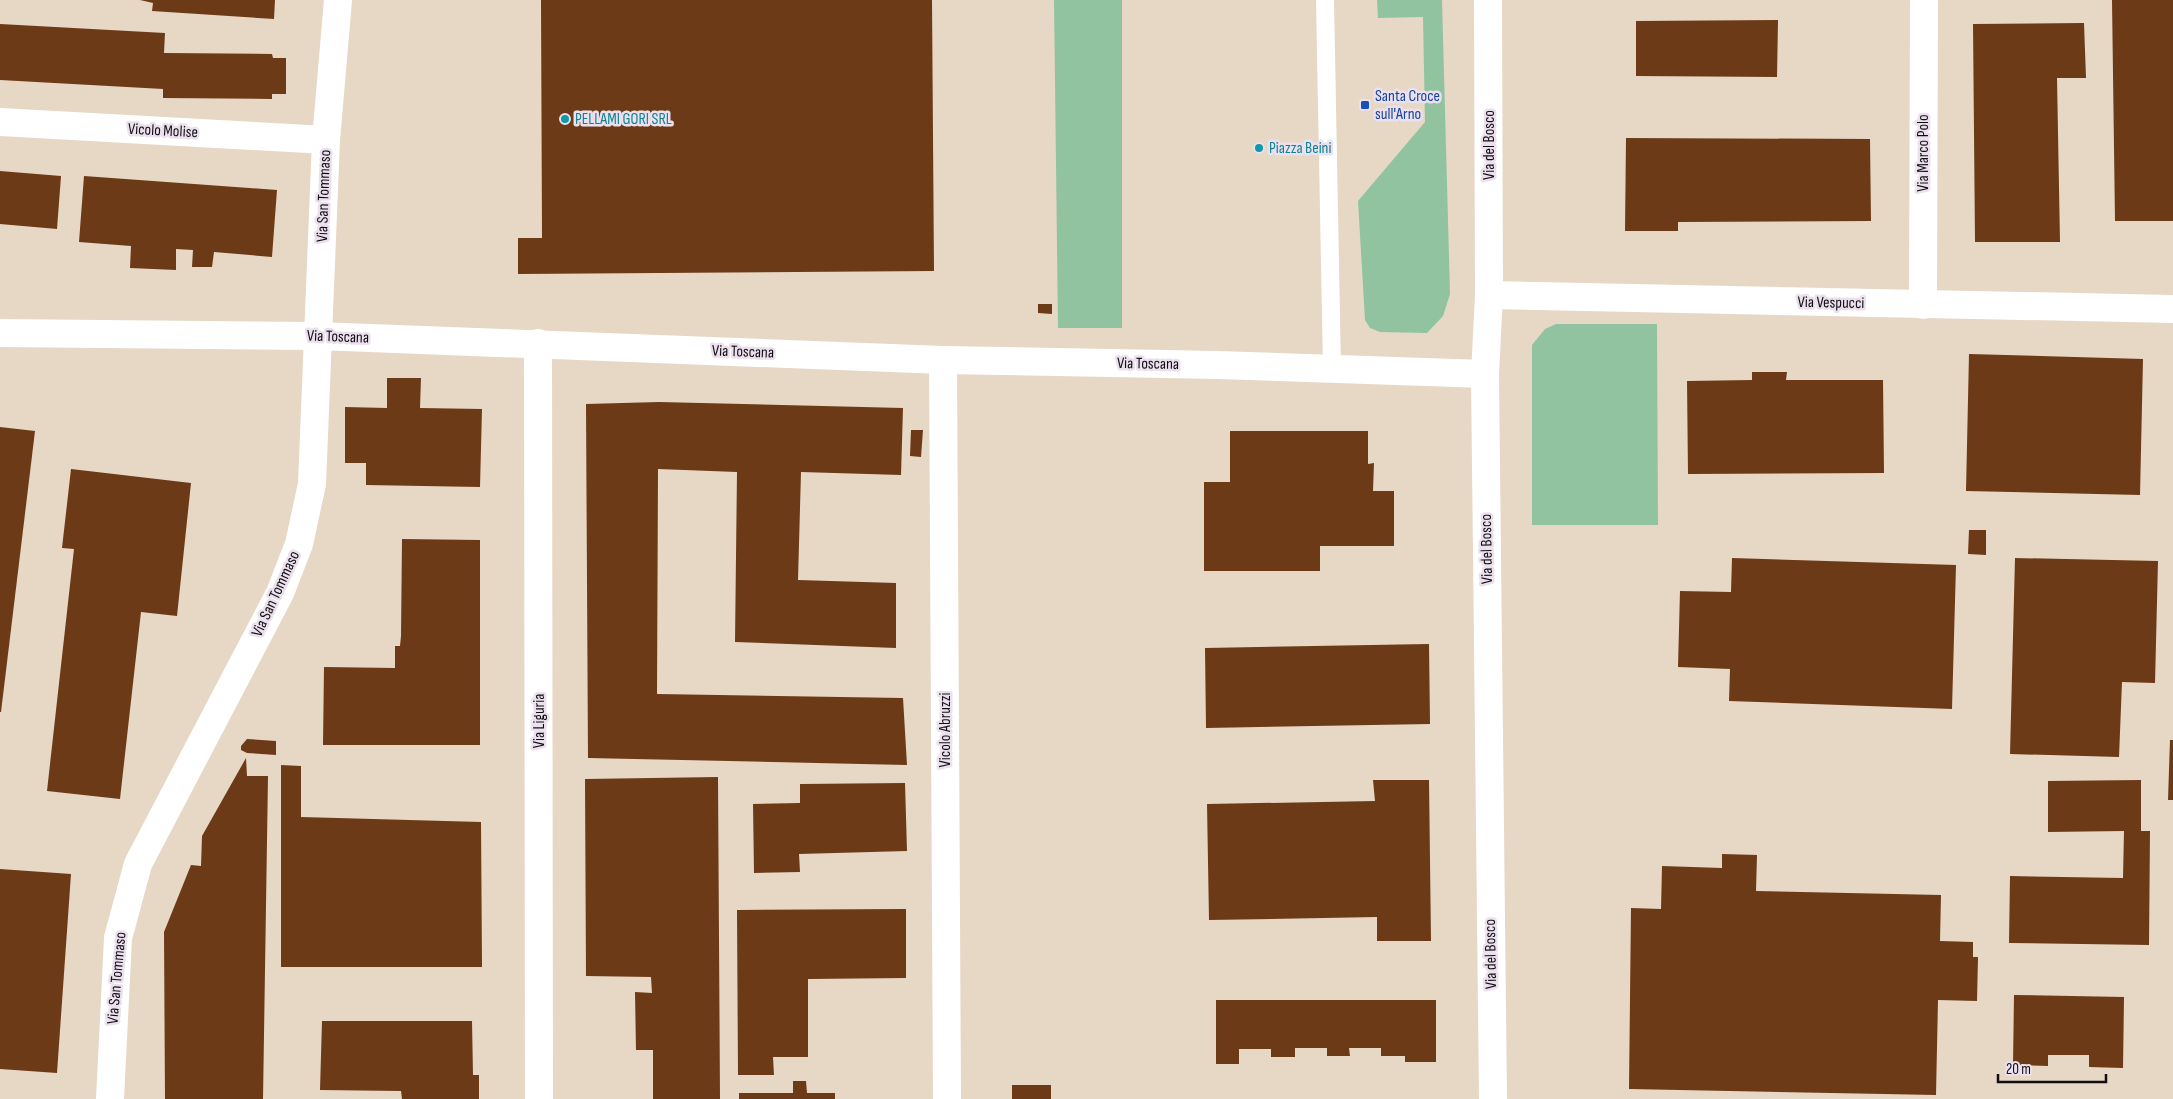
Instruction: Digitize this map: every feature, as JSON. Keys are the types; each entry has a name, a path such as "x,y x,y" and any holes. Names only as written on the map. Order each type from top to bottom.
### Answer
{"street":[{"name":"Via San Tommaso","path":"110,1099 118,938 138,864 280,593 299,544 312,484 326,140 338,0"},
{"name":"Via del Bosco","path":"1488,0 1489,295 1485,374 1493,1099"},
{"name":"Via Marco Polo","path":"1923,305 1924,0"},
{"name":"Vicolo Molise","path":"0,122 326,140"},
{"name":"Via Vespucci","path":"1489,295 2173,309"},
{"name":"Via Toscana","path":"0,333 318,336 943,360 1485,374"},
{"name":"Via Liguria","path":"538,344 540,1099"},
{"name":"Vicolo Abruzzi","path":"943,360 947,1099"}],"lane":[{"path":"1325,0 1332,369"}],"shaded area":[{"path":"0,0 2173,0 2173,1099 0,1099"}],"green space":[{"path":"1054,0 1122,0 1122,328 1058,328"},
{"path":"1377,0 1442,0 1450,294 1443,316 1427,333 1380,332 1370,328 1365,320 1358,201 1425,122 1423,17 1378,18"},
{"path":"1556,324 1657,324 1658,525 1532,525 1532,345 1545,329"}],"building":[{"path":"140,0 275,0 274,19 152,11 153,3"},
{"path":"541,0 932,0 934,271 518,274 518,238 542,238"},
{"path":"2112,0 2173,0 2173,221 2115,221"},
{"path":"1778,20 1777,77 1636,76 1636,21"},
{"path":"2084,23 2086,78 2057,78 2060,242 1975,242 1973,24"},
{"path":"0,24 165,33 164,53 272,54 273,58 286,58 286,94 272,94 272,99 163,98 163,89 0,80"},
{"path":"1626,138 1870,139 1871,221 1678,222 1678,231 1625,231"},
{"path":"0,171 61,176 57,229 0,224"},
{"path":"84,176 277,190 272,257 214,252 212,267 192,267 193,250 176,249 176,270 130,268 131,246 79,242"},
{"path":"1038,304 1052,304 1052,314 1038,313"},
{"path":"1969,354 2143,359 2140,495 1966,491"},
{"path":"1752,372 1787,372 1786,380 1883,380 1884,473 1688,474 1687,381 1752,380"},
{"path":"387,378 421,378 420,408 482,409 480,487 366,485 366,463 345,463 345,407 387,408"},
{"path":"659,402 903,408 901,475 801,472 798,580 896,583 896,648 735,642 737,472 658,469 657,694 903,698 907,765 588,758 586,404"},
{"path":"0,427 35,431 1,712 0,712"},
{"path":"911,430 923,430 921,457 910,456"},
{"path":"1230,431 1368,431 1368,464 1374,463 1373,491 1394,491 1394,546 1320,546 1320,571 1204,571 1204,482 1230,482"},
{"path":"71,469 191,483 177,616 141,612 120,799 47,791 74,549 62,548"},
{"path":"1969,530 1986,530 1986,555 1968,554"},
{"path":"402,539 480,540 480,745 323,745 324,667 395,668 395,646 400,646 401,636"},
{"path":"1732,558 1956,565 1952,709 1729,701 1730,669 1678,667 1680,591 1731,592"},
{"path":"2015,558 2158,561 2155,683 2122,682 2119,757 2010,754"},
{"path":"1429,644 1430,724 1206,728 1205,648"},
{"path":"247,739 276,741 276,755 247,753 241,750 241,746"},
{"path":"2170,740 2173,740 2173,800 2168,800"},
{"path":"246,758 247,776 268,776 263,1099 165,1099 164,932 191,865 201,866 202,836"},
{"path":"281,765 301,766 301,817 481,822 482,967 281,967"},
{"path":"718,777 720,1099 653,1099 653,1050 636,1050 635,992 652,993 651,977 586,976 585,779"},
{"path":"1373,780 1429,780 1431,941 1377,941 1377,917 1209,920 1207,804 1375,801"},
{"path":"2141,780 2141,831 2150,831 2149,945 2009,943 2010,876 2123,878 2124,831 2048,832 2048,781"},
{"path":"905,783 907,851 799,854 800,872 754,873 753,804 800,803 800,784"},
{"path":"1722,854 1757,855 1756,891 1941,895 1940,941 1973,942 1973,957 1978,957 1977,1001 1938,1000 1936,1095 1629,1089 1631,908 1661,909 1662,866 1722,868"},
{"path":"0,869 71,874 57,1073 0,1069"},
{"path":"906,909 906,978 808,979 808,1057 773,1057 774,1075 738,1075 737,910"},
{"path":"2014,995 2124,997 2123,1068 2089,1067 2089,1055 2048,1055 2048,1066 2013,1065"},
{"path":"1216,1000 1436,1000 1436,1062 1405,1062 1405,1056 1381,1056 1381,1048 1349,1048 1350,1056 1327,1056 1327,1048 1295,1048 1295,1057 1271,1057 1271,1049 1239,1049 1239,1064 1216,1064"},
{"path":"322,1021 472,1021 473,1075 479,1075 479,1099 402,1099 401,1091 320,1090"},
{"path":"793,1081 806,1081 807,1093 835,1093 835,1099 739,1099 739,1093 793,1093"},
{"path":"1012,1085 1051,1085 1051,1099 1012,1099"}],"place":[{"name":"Santa Croce sull'Arno","path":"1365,105"},
{"name":"PELLAMI GORI SRL","path":"565,119"},
{"name":"Piazza Beini","path":"1259,148"}]}
